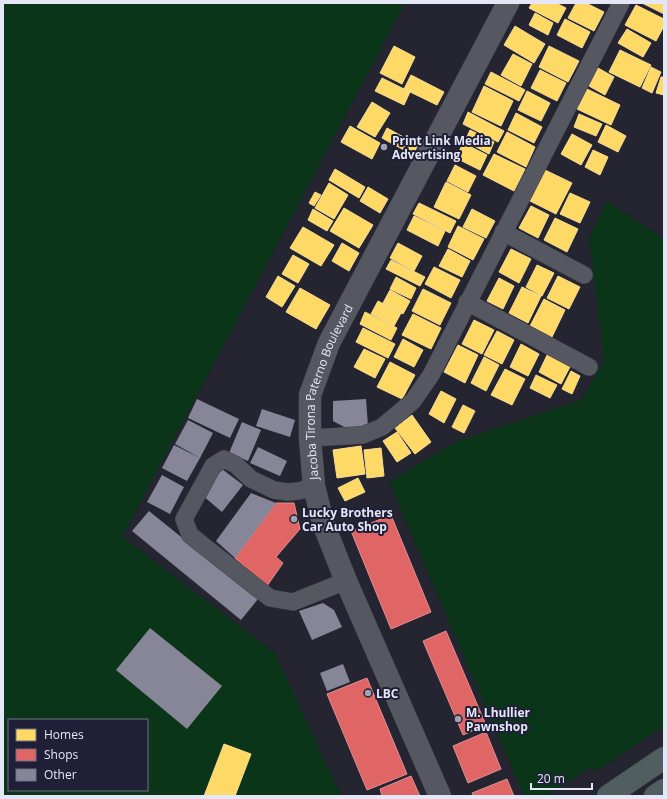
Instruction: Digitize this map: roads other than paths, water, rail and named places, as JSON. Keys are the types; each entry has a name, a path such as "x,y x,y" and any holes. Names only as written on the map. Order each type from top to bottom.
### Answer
{"highway":[{"path":"608,796 664,758"},
{"path":"655,796 664,790"}],"street":[{"name":"Jacoba Tirona Paterno Boulevard","path":"440,796 346,581 323,523 314,486 310,438 310,395 329,343 508,3"},
{"path":"310,438 363,434 382,427 413,401 431,375 621,3"},
{"path":"503,232 584,275"},
{"path":"467,302 589,367"},
{"path":"314,486 299,491 287,492 274,490 251,479 236,465 224,459 213,466 184,519 190,535 270,598 293,602 346,581"}],"place":[{"name":"Print Link Media Advertising","path":"384,147"},
{"name":"Lucky Brothers Car Auto Shop","path":"294,519"},
{"name":"LBC","path":"368,693"},
{"name":"M. Lhullier Pawnshop","path":"458,719"}]}
